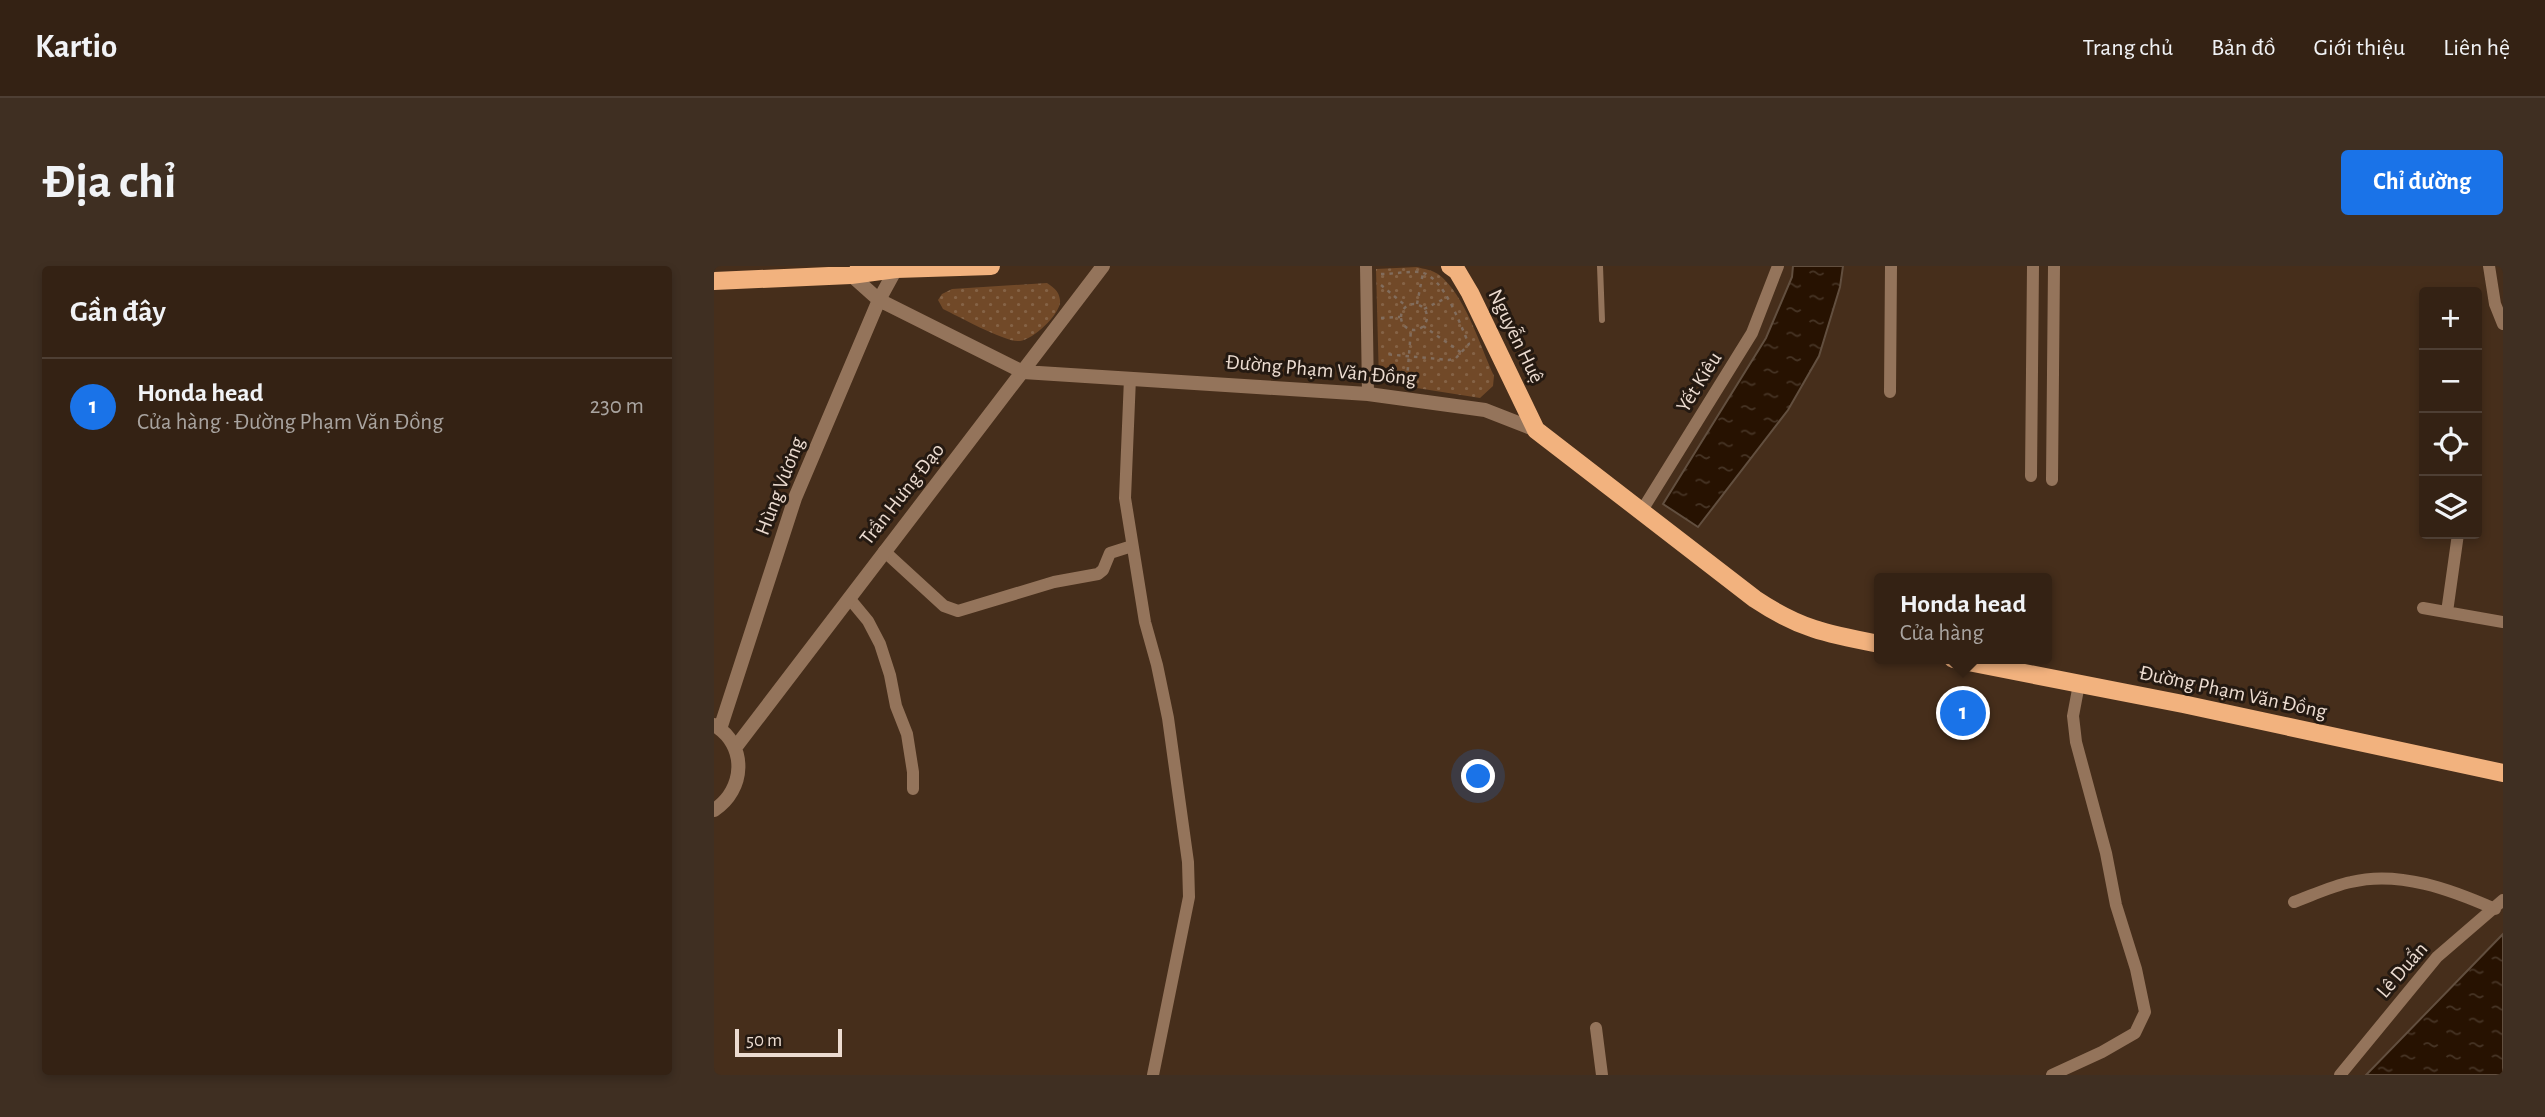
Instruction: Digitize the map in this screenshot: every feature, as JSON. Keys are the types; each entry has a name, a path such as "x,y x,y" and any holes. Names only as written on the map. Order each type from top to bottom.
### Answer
{"main road":[{"path":"714,281 851,275 897,267 991,266"},
{"name":"Nguyễn Huệ","path":"1455,268 1470,293 1536,430"},
{"name":"Đường Phạm Văn Đồng","path":"1536,430 1755,599 1785,619 1818,632 1874,643"},
{"name":"Đường Phạm Văn Đồng","path":"1978,664 2503,772"}],"street":[{"name":"Trần Hưng Đạo","path":"735,748 1103,266"},
{"path":"1366,266 1368,394"},
{"name":"Yết Kiêu","path":"1641,512 1752,333 1778,266"},
{"path":"1890,392 1891,266"},
{"path":"2031,476 2033,266"},
{"path":"2052,480 2054,266"},
{"path":"2489,266 2495,304 2503,324"},
{"name":"Hùng Vương","path":"717,727 795,498 879,300 897,267"},
{"name":"Đường Phạm Văn Đồng","path":"851,275 879,300 1023,372 1368,394 1485,410 1536,430"},
{"path":"1130,378 1125,498 1145,622 1168,718 1188,862 1189,897 1153,1075"},
{"path":"2447,612 2457,539"},
{"path":"884,551 943,606 958,611 1054,582 1098,575 1110,552 1132,546"},
{"path":"849,598 868,621 880,644 896,706 907,734 913,789"},
{"path":"2423,608 2503,622"},
{"path":"2052,1075 2135,1033 2145,1012 2076,742 2073,716 2079,684"},
{"path":"714,810 727,800 734,789 739,762 735,748 717,727"},
{"path":"2294,902 2353,881 2386,878 2499,904"},
{"name":"Lê Duẩn","path":"2340,1075 2438,957 2499,904"},
{"path":"1596,1028 1601,1075"}],"lane":[{"path":"1600,266 1602,320"}],"path":[{"path":"1417,304 1423,272"},
{"path":"1381,274 1423,272 1437,282 1448,297 1469,344 1462,353 1449,360 1385,354"},
{"path":"1381,285 1406,306"},
{"path":"1424,309 1448,297"},
{"path":"1406,306 1417,304 1424,309 1427,317 1423,326 1411,330"},
{"path":"1406,306 1401,317 1404,325 1411,330"},
{"path":"1381,318 1401,317"},
{"path":"1423,326 1462,353"},
{"path":"1407,380 1411,330"}],"shaded area":[{"path":"1417,267 1436,273 1448,283 1471,321 1494,376 1493,386 1480,398 1379,382 1376,269"},
{"path":"1047,283 1054,288 1060,300 1056,312 1046,325 1020,341 1004,338 970,323 943,309 938,300 942,294 952,289"}],"water":[{"path":"1793,266 1843,266 1840,287 1819,356 1788,410 1698,527 1663,504 1766,338 1792,277"},
{"path":"2503,934 2503,1075 2366,1075"}],"place":[{"name":"Honda head","path":"1963,713"}]}
